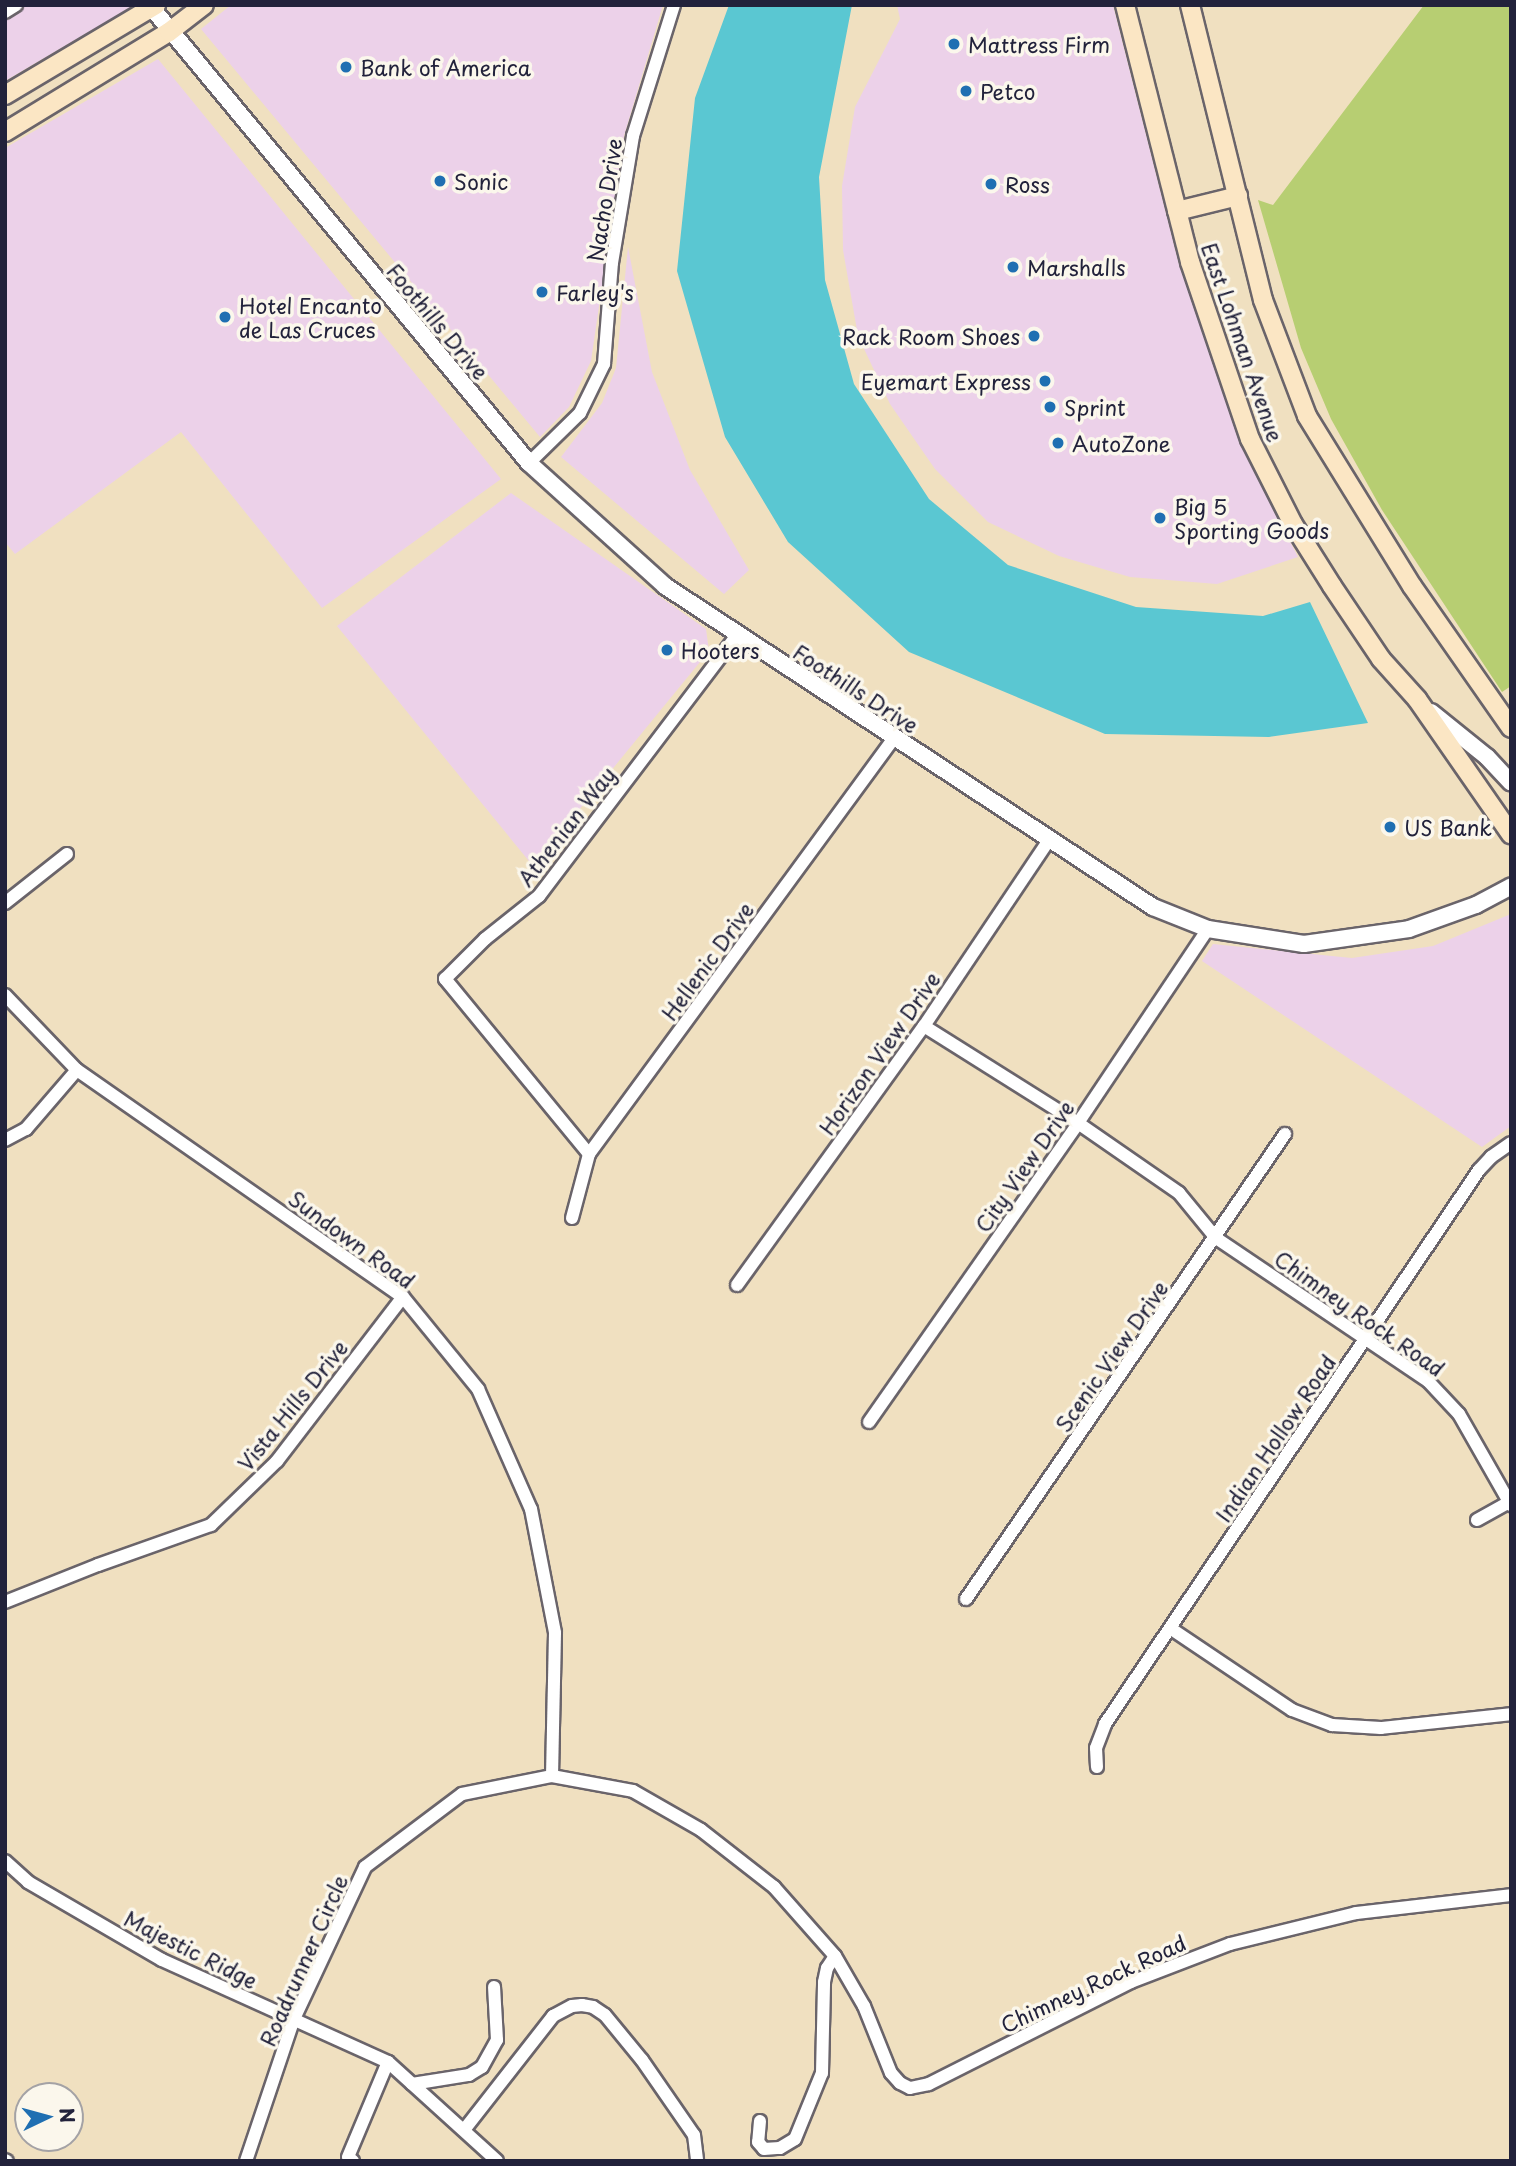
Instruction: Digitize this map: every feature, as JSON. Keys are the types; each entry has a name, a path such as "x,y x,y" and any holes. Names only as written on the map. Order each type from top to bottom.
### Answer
{"main road":[{"path":"5,132 169,32 204,5"},
{"name":"East Lohman Avenue","path":"1125,5 1189,262 1250,439 1293,524 1332,586 1381,659 1417,699 1511,834"},
{"name":"East Lohman Avenue","path":"1190,5 1263,300 1307,416 1412,586 1511,727"},
{"path":"5,95 153,6"},
{"path":"1177,212 1238,196"}],"street":[{"path":"5,12 16,5"},
{"name":"Nacho Drive","path":"529,463 580,413 604,364 612,263 633,136 674,5"},
{"name":"Foothills Drive","path":"153,6 169,32 529,463 665,586 1049,840 1153,907 1208,929 1304,944 1409,929 1476,905 1511,886"},
{"name":"Athenian Way","path":"589,1154 444,979 485,939 539,896 737,635"},
{"path":"1417,699 1493,763 1511,783"},
{"name":"Hellenic Drive","path":"572,1218 589,1154 894,737"},
{"name":"Horizon View Drive","path":"737,1285 924,1026 1049,840"},
{"path":"5,903 66,854"},
{"name":"City View Drive","path":"869,1422 1078,1123 1208,929"},
{"name":"Sundown Road","path":"5,995 77,1070 403,1297 478,1389 531,1509 555,1633 552,1776"},
{"name":"Chimney Rock Road","path":"924,1026 1078,1123 1179,1193 1216,1238 1428,1381 1452,1405 1510,1504"},
{"path":"5,1140 26,1129 77,1070"},
{"name":"Scenic View Drive","path":"966,1599 1285,1134"},
{"name":"Indian Hollow Road","path":"1097,1767 1096,1748 1101,1731 1479,1170 1491,1157 1511,1143"},
{"name":"Vista Hills Drive","path":"5,1602 211,1525 277,1461 403,1297"},
{"path":"1477,1520 1510,1504"},
{"path":"1170,1628 1292,1710 1332,1725 1381,1728 1511,1714"},
{"name":"Roadrunner Circle","path":"246,2161 293,2021 365,1867 462,1794 552,1776 633,1791 701,1830 774,1887 835,1956 864,2006 891,2073 904,2087"},
{"name":"Majestic Ridge","path":"5,1861 28,1882 163,1960 388,2062 497,2161"},
{"name":"Chimney Rock Road","path":"904,2087 929,2084 1131,1982 1230,1944 1356,1913 1511,1895"},
{"path":"760,2121 758,2137 764,2149 780,2148 795,2139 822,2073 824,1982 827,1968 835,1956"},
{"path":"412,2084 469,2075 482,2067 497,2040 494,1987"},
{"path":"464,2130 553,2016 572,2006 582,2005 593,2007 605,2015 642,2060 694,2135 697,2161"},
{"path":"349,2160 388,2062"}],"shaded area":[{"path":"5,5 156,5 99,26 5,81"},
{"path":"231,5 663,5 624,136 591,361 569,407 540,437 201,29"},
{"path":"897,5 1113,5 1179,264 1256,475 1298,557 1217,584 1130,577 1059,556 988,522 935,469 890,404 858,336 843,250 842,186 855,107 900,19"},
{"path":"158,59 501,479 322,608 181,432 15,554 5,542 5,148"},
{"path":"628,247 652,372 690,470 749,570 724,594 561,457 602,403 616,368"},
{"path":"511,493 706,629 709,651 533,866 337,626"},
{"path":"1511,914 1511,1126 1482,1147 1202,961 1213,944 1352,958 1433,946"}],"green space":[{"path":"1424,5 1511,5 1511,686 1502,692 1382,510 1331,419 1301,348 1258,200 1273,205"}],"water":[{"path":"729,5 852,5 819,177 825,280 854,384 929,499 1008,565 1136,607 1263,616 1310,602 1368,723 1269,737 1105,734 909,652 788,542 725,437 677,271 695,98"}],"place":[{"name":"Mattress Firm","path":"954,44"},
{"name":"Bank of America","path":"346,67"},
{"name":"Petco","path":"966,91"},
{"name":"Sonic","path":"440,181"},
{"name":"Ross","path":"991,184"},
{"name":"Marshalls","path":"1013,267"},
{"name":"Farley's","path":"542,292"},
{"name":"Hotel Encanto de Las Cruces","path":"225,317"},
{"name":"Rack Room Shoes","path":"1034,336"},
{"name":"Eyemart Express","path":"1045,381"},
{"name":"Sprint","path":"1050,407"},
{"name":"AutoZone","path":"1058,443"},
{"name":"Big 5 Sporting Goods","path":"1160,518"},
{"name":"Hooters","path":"667,650"},
{"name":"US Bank","path":"1390,827"}]}
